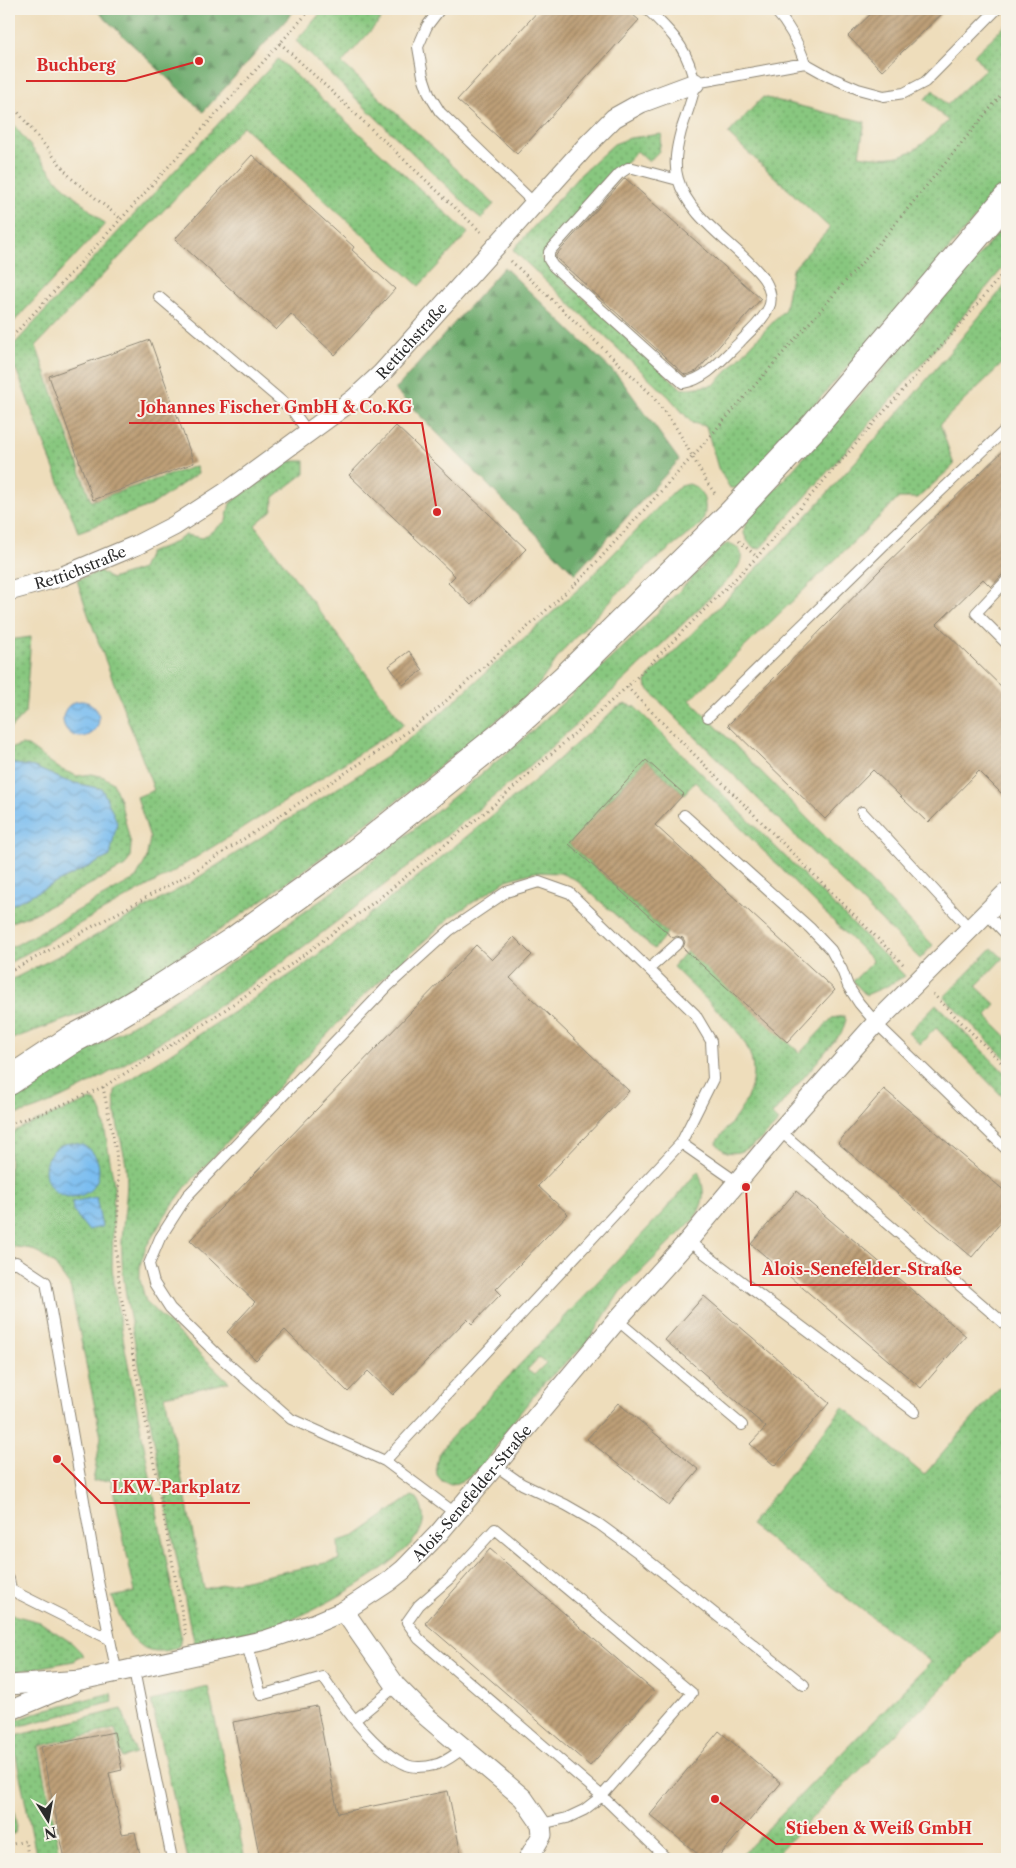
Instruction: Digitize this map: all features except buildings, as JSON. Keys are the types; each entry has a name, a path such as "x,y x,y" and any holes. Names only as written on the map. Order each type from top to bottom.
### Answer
{"main road":[{"path":"9,1081 71,1040 102,1024 160,989 234,941 351,857 503,735 565,679 732,514 815,425 1007,199"},
{"path":"9,1057 71,1040"}],"street":[{"name":"Rettichstraße","path":"9,592 63,576 137,545 174,526 231,489 354,399 381,374 534,203 614,118 641,103 695,83"},
{"name":"Alois-Senefelder-Straße","path":"9,1685 81,1680 247,1645 288,1633 344,1611 403,1570 439,1533 617,1320 688,1241 780,1132 876,1023 1007,892"},
{"path":"344,1611 396,1686 427,1717 523,1798 541,1824 542,1835 528,1859"},
{"name":"Alois-Senefelder-Straße","path":"9,1712 81,1680"}],"lane":[{"path":"440,9 427,26 418,47 423,76 429,94 440,112 534,203"},
{"path":"647,9 674,35 691,66 695,83 678,140 676,166 678,180 684,194 703,219 755,268 765,280 770,290 770,306 756,326 707,373 695,381 683,383 553,266 549,260 549,252 619,174 628,168 678,180"},
{"path":"774,9 787,23 798,42 805,63"},
{"path":"695,83 805,63 830,77 858,89 884,96 904,94 925,82 997,9"},
{"path":"159,297 292,410 308,432"},
{"path":"708,717 892,537 1005,430 1007,433"},
{"path":"1007,580 976,613 1007,644"},
{"path":"862,812 970,929"},
{"path":"684,815 810,928 831,950 851,992 876,1023 1007,1150"},
{"path":"385,1461 681,1143 713,1079 710,1041 695,1014 570,893 538,882 506,892 450,930 388,986 187,1196 160,1238 149,1264 154,1283 170,1308 219,1356 291,1419 385,1461 455,1513"},
{"path":"986,912 1007,935"},
{"path":"649,969 678,943"},
{"path":"780,1132 1007,1326"},
{"path":"681,1143 737,1182"},
{"path":"688,1241 915,1412"},
{"path":"9,1264 16,1262 46,1282 109,1639 126,1672 172,1859"},
{"path":"617,1320 742,1425"},
{"path":"496,1466 522,1484 566,1505 598,1524 640,1554 804,1685"},
{"path":"541,1824 567,1818 584,1810 602,1796 692,1693 496,1529 449,1579 419,1605 406,1622 419,1639 602,1796 667,1859"},
{"path":"9,1579 11,1590 109,1639"},
{"path":"247,1645 261,1695 323,1676 355,1720 389,1755 409,1766 434,1766 464,1748"},
{"path":"355,1720 396,1686"}],"path":[{"path":"9,340 311,9"},
{"path":"280,43 651,394 677,429 708,484 732,514"},
{"path":"9,972 193,872 396,740 436,710 584,576 692,458 881,241 1007,88"},
{"path":"9,101 71,178 121,219"},
{"path":"9,1124 43,1113 102,1087 195,1030 277,974 367,907 495,804 627,687 757,557 966,318 1007,268"},
{"path":"627,687 1007,1068"},
{"path":"102,1087 116,1150 120,1186 116,1253 120,1291 190,1658"},
{"path":"9,1845 25,1841 29,1859"}],"green space":[{"path":"95,9 296,9 203,112"},
{"path":"324,9 390,9 342,63 494,204 481,219 296,41"},
{"path":"1007,24 1007,180 844,371 777,447 743,484 737,488 730,488 718,468 706,426 692,423 669,397 513,250 580,175 614,144 630,138 662,134 659,151 649,162 637,151 540,258 682,389 714,385 785,309 792,270 830,228 728,134 763,97 865,122 859,155 875,157 899,156 918,147 948,121 925,99 933,90 947,105 985,69 974,55"},
{"path":"278,59 468,233 419,286 243,126 36,346 91,501 196,466 198,473 152,505 78,532 16,369 9,376 9,350"},
{"path":"9,119 59,182 105,224 9,327"},
{"path":"1007,222 1007,263 948,334 763,545 760,548 752,546 744,533 750,517 878,375"},
{"path":"504,267 619,377 679,460 575,574 395,390"},
{"path":"1007,283 1007,359 940,424 954,465 918,498 899,498 690,700 933,945 920,959 673,715 647,688 646,682 649,676 750,575 824,497 909,401"},
{"path":"290,461 305,461 305,473 274,497 272,510 255,525 404,724 171,873 9,963 9,947 16,945 136,878 146,860 150,838 137,797 154,790 77,580 100,571 111,579 142,569 149,553 173,543 186,535 203,538 226,521 230,503"},
{"path":"689,484 699,490 704,501 705,513 701,524 648,566 616,595 564,649 539,684 522,700 402,797 310,866 230,923 140,983 89,1011 9,1040 9,981 70,950 188,884 383,759 432,721 585,583 674,491 681,486"},
{"path":"728,543 739,549 741,553 740,562 732,576 629,676 550,748 425,853 324,932 225,1002 91,1083 38,1108 13,1114 10,1102 19,1091 156,1011 243,955 320,901 413,830 519,743 634,637"},
{"path":"31,637 25,713 9,730 9,640"},
{"path":"626,704 635,707 905,976 866,995 853,981 873,961 695,782 684,794 646,760 569,844 667,933 654,949 576,880 560,873 535,872 507,880 452,916 363,996 188,1184 166,1214 146,1247 140,1265 140,1280 146,1302 229,1382 165,1396 204,1589 339,1560 338,1541 355,1536 412,1496 417,1498 421,1506 423,1514 422,1527 410,1544 396,1558 359,1585 317,1608 272,1627 195,1644 127,1302 122,1249 127,1175 116,1115 116,1089 302,967 410,883 539,777 616,708"},
{"path":"21,745 28,746 60,769 77,776 92,774 104,777 113,783 120,800 131,845 130,858 125,866 38,912 9,923 9,906 110,856 102,789 66,781 34,767 9,763 9,749"},
{"path":"992,948 1003,958 976,986 996,1005 986,1016 1007,1037 1007,1060 944,997"},
{"path":"687,951 800,1053 832,1018 844,1016 846,1020 842,1032 772,1115 779,1122 758,1142 740,1152 731,1153 723,1150 716,1142 737,1115 747,1098 752,1083 751,1057 740,1035 673,967"},
{"path":"936,1004 1007,1075 1007,1101 936,1028 920,1044 908,1033"},
{"path":"90,1100 95,1101 102,1113 114,1184 112,1268 119,1317 181,1636 179,1646 168,1650 150,1650 134,1640 128,1633 112,1597 135,1592 111,1480 93,1481 101,1437 70,1286 54,1264 32,1249 9,1246 10,1138 15,1131 23,1127"},
{"path":"698,1171 703,1196 694,1219 620,1292 587,1343 545,1382 511,1424 488,1459 471,1476 458,1483 451,1484 442,1481 437,1475 436,1466 438,1456 449,1440 665,1210","holes":["539,1357 546,1363 534,1375 527,1370"]},
{"path":"1007,1379 1007,1623 771,1859 738,1859 931,1662 750,1525 843,1407 924,1475"},
{"path":"9,1614 40,1622 72,1643 84,1655 74,1661 9,1673"},
{"path":"208,1687 245,1859 188,1859 151,1701"},
{"path":"111,1693 113,1702 9,1729 9,1724 14,1721 48,1709"},
{"path":"122,1709 136,1754 122,1758 115,1729 39,1746 61,1859 37,1859 12,1737"},
{"path":"9,1776 16,1824 15,1833 9,1836"}],"water":[{"path":"81,701 88,702 94,706 98,712 98,726 94,732 88,736 81,737 74,736 68,732 64,726 63,719 64,712 68,706 74,702"},
{"path":"9,763 34,767 66,781 102,789 117,822 110,856 9,906"},
{"path":"67,1143 77,1143 87,1147 95,1155 99,1170 95,1185 87,1193 77,1197 67,1197 57,1193 49,1185 45,1175 45,1165 49,1155 57,1147"},
{"path":"96,1197 102,1227 88,1230 73,1211 72,1202"}],"place":[{"name":"Buchberg","path":"199,61"},
{"name":"Johannes Fischer GmbH & Co.KG","path":"437,512"},
{"name":"Alois-Senefelder-Straße","path":"746,1187"},
{"name":"LKW-Parkplatz","path":"57,1459"},
{"name":"Stieben & Weiß GmbH","path":"715,1799"}]}
